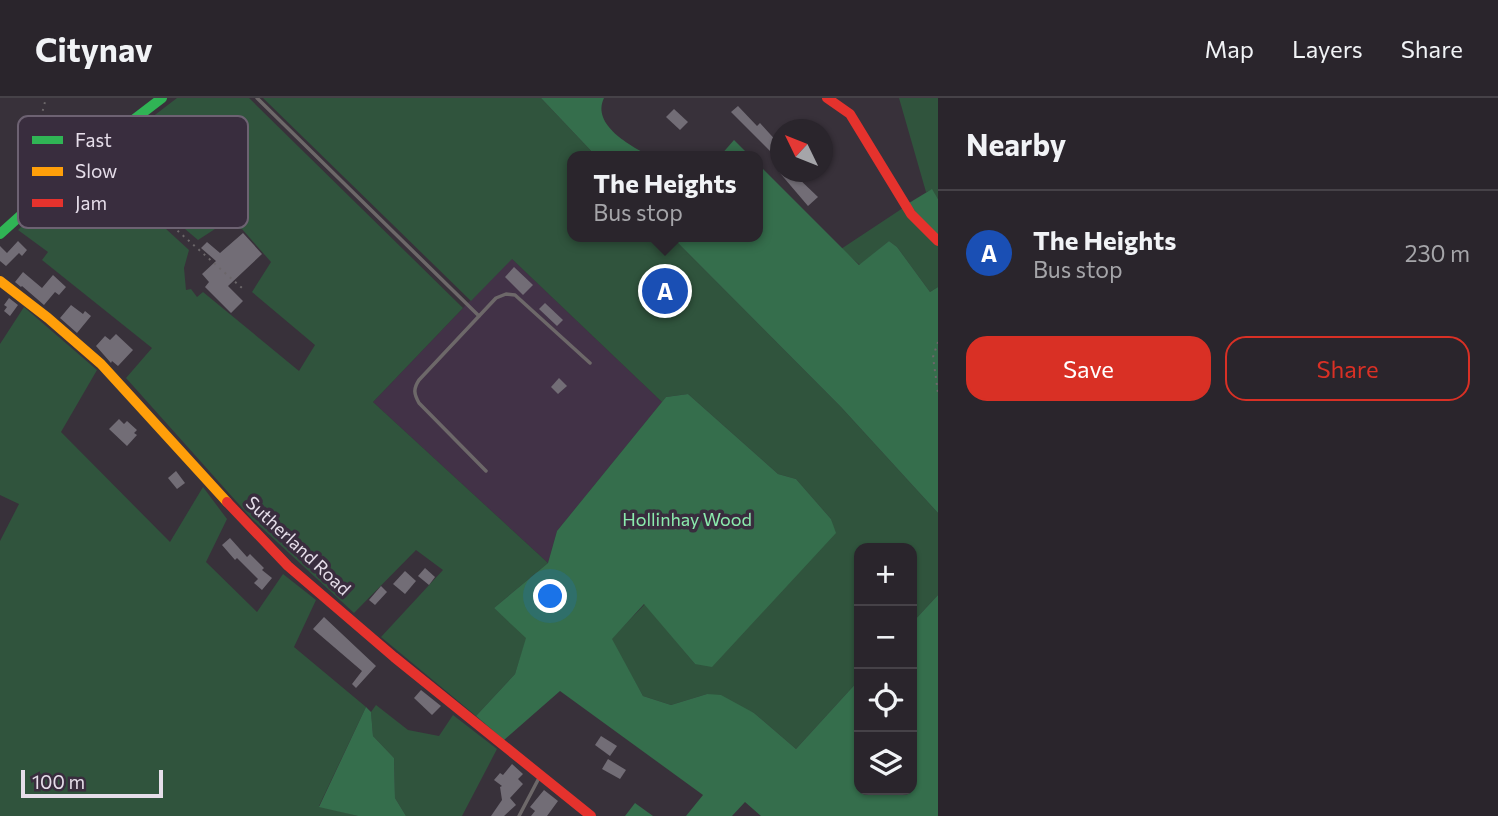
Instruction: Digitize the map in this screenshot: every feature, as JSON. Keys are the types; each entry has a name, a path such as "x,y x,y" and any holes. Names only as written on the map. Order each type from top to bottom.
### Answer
{"main road":[{"path":"138,116 162,98"},
{"path":"827,98 850,114 911,214 938,241"},
{"path":"0,234 18,217"},
{"name":"Sutherland Road","path":"0,281 101,364 288,566 540,777 591,816"}],"lane":[{"path":"257,98 479,316"},
{"path":"486,471 419,403 415,395 419,380 479,316 496,299 506,294 515,295 590,363"},
{"path":"519,816 540,777"},
{"path":"523,808 526,816"}],"path":[{"path":"41,116 46,98"},
{"path":"174,228 242,288"},
{"path":"938,342 933,357 938,393"}],"shaded area":[{"path":"511,258 662,402 557,531 548,563 373,402"}],"green space":[{"path":"177,98 249,98 463,308 373,402 548,563 494,608 527,637 515,674 476,716 381,637 443,570 416,550 354,613 252,519 126,378 152,348 42,260 48,252 18,230 165,228 189,250 184,268 186,290 191,289 197,297 203,292 299,371 315,345 252,292 271,262 242,229 215,229 198,240 184,228 248,228 248,116 154,116"},
{"path":"263,98 541,98 591,151 567,151 567,242 677,242 841,407 938,513 938,595 917,618 917,543 854,543 854,685 796,749 754,713 707,694 671,705 643,696 611,639 645,604 695,664 835,533 831,519 796,479 778,474 688,394 666,397 662,402 512,259 471,301"},
{"path":"541,98 604,98 601,108 608,126 641,151 591,151"},
{"path":"899,98 938,98 938,199 932,190 926,192"},
{"path":"734,140 745,151 724,151"},
{"path":"763,169 770,176 770,182 776,182 859,265 889,241 897,247 930,292 938,287 938,513 841,407 677,242 763,242"},
{"path":"932,189 938,199 938,237 909,203"},
{"path":"903,208 938,245 938,287 930,292 897,247 889,241 860,265 841,249"},
{"path":"24,307 97,370 61,432 170,542 203,487 227,519 206,562 257,612 283,574 316,600 294,647 366,707 319,806 358,816 0,816 0,541 19,504 0,495 0,344"},
{"name":"Hollinhay Wood","path":"688,394 778,474 796,479 831,519 836,533 712,667 695,664 644,604 612,639 643,696 671,705 707,694 721,695 754,713 796,749 854,685 854,795 917,795 917,618 938,595 938,816 761,816 745,802 732,816 686,816 703,795 560,691 504,740 476,716 515,674 526,638 494,608 548,563 557,531 666,397"},
{"path":"376,705 408,730 439,736 453,715 497,749 462,816 406,816 395,798 394,758 373,736 371,712"},
{"path":"366,707 371,712 373,736 394,758 395,798 406,816 358,816 319,807"},
{"path":"635,803 653,816 625,816"}],"building":[{"path":"738,106 757,126 760,123 770,134 770,151 731,112"},
{"path":"674,109 688,122 680,130 666,117"},
{"path":"788,182 802,182 818,197 808,206"},
{"path":"243,233 262,254 228,286 243,301 231,313 205,287 209,282 202,274 216,261 201,248 207,242 220,253"},
{"path":"18,241 27,250 22,256 19,253 6,266 0,261 0,246 7,253"},
{"path":"514,267 533,285 523,295 505,277"},
{"path":"23,272 42,288 53,275 66,287 59,295 55,292 44,305 15,282"},
{"path":"9,298 18,305 10,316 4,311 7,307 4,305"},
{"path":"545,303 563,320 557,326 539,309"},
{"path":"71,305 83,314 85,311 91,316 77,333 60,318"},
{"path":"116,334 133,350 118,366 112,361 111,363 96,346 105,336 110,340"},
{"path":"559,378 567,386 558,394 551,387"},
{"path":"119,419 124,424 127,421 137,430 134,433 137,435 127,446 109,429"},
{"path":"176,471 185,483 177,489 168,478"},
{"path":"230,538 247,557 250,554 272,578 262,590 254,583 258,579 222,545"},
{"path":"425,568 435,577 429,585 418,576"},
{"path":"405,571 416,581 405,594 393,584"},
{"path":"381,586 387,592 375,605 369,600"},
{"path":"324,617 376,666 356,688 352,684 362,671 313,629"},
{"path":"421,690 441,706 432,715 414,698"},
{"path":"601,736 617,746 610,756 595,745"},
{"path":"608,759 626,770 620,779 602,769"},
{"path":"512,764 523,774 518,779 523,784 510,798 516,805 504,816 491,816 502,800 502,786 494,780 500,773 503,775"},
{"path":"544,790 558,801 547,816 531,816 535,811 530,807"}],"traffic: fast":[{"path":"138,116 162,98"},
{"path":"0,234 18,218"}],"traffic: slow":[{"path":"0,281 101,364 227,502"}],"traffic: jam":[{"path":"827,98 850,114 911,214 938,241"},
{"path":"227,502 288,566 394,657 591,816"}],"place":[{"name":"The Heights","path":"665,291"}]}
